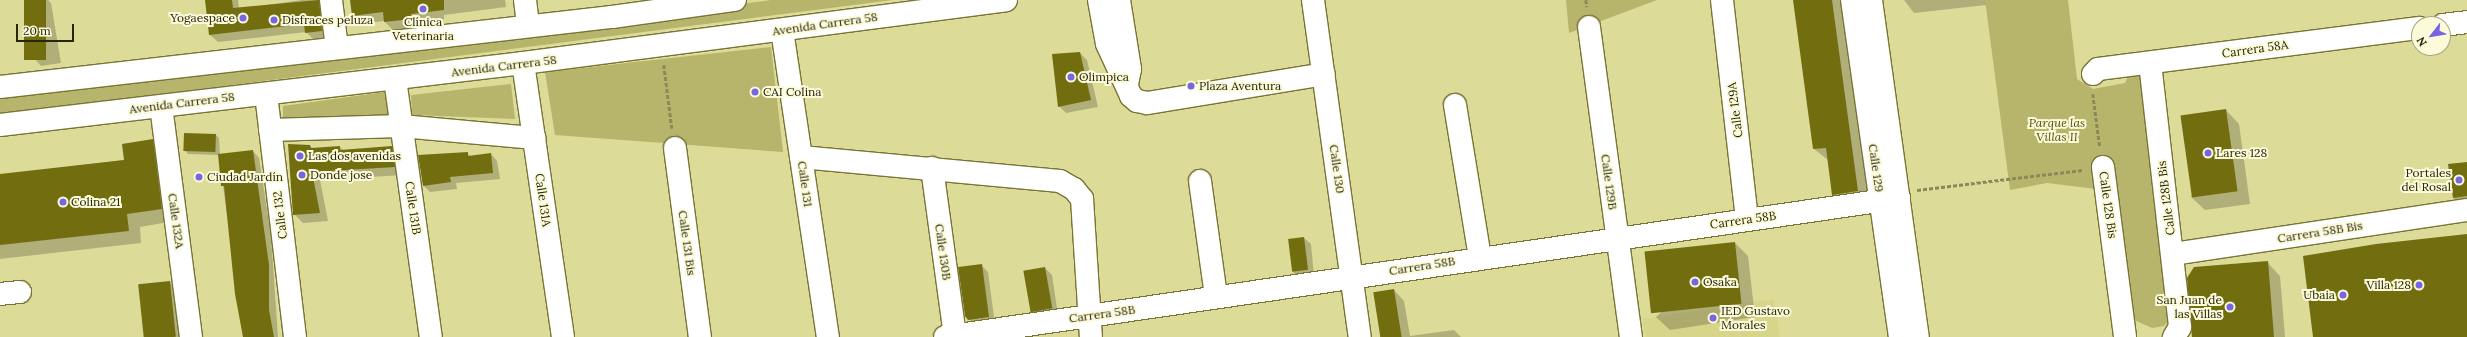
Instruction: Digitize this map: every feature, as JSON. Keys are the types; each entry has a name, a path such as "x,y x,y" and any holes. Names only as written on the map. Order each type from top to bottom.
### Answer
{"street":[{"path":"331,0 337,48"},
{"path":"525,0 528,26"},
{"name":"Avenida Carrera 58","path":"0,125 662,46 1006,0"},
{"path":"1099,0 1107,44 1131,96 1137,101 1147,102 1324,74"},
{"path":"1119,0 1130,69 1126,85"},
{"name":"Calle 130","path":"1314,0 1360,337"},
{"name":"Calle 129A","path":"1722,0 1747,219"},
{"name":"Calle 129","path":"1852,0 1893,197 1918,337"},
{"name":"Calle 129","path":"1871,0 1893,197 1900,337"},
{"path":"0,88 528,26 726,1"},
{"path":"2451,24 2467,22"},
{"name":"Calle 129B","path":"1589,27 1631,337"},
{"name":"Carrera 58A","path":"2093,74 2098,70 2411,29"},
{"name":"Calle 131","path":"782,30 828,337"},
{"name":"Calle 131A","path":"523,63 563,337"},
{"name":"Calle 128B Bis","path":"2150,63 2173,254 2180,327 2176,335"},
{"name":"Calle 131B","path":"395,79 431,337"},
{"name":"Calle 132","path":"266,94 295,337"},
{"path":"1455,105 1480,257"},
{"name":"Calle 132A","path":"161,106 191,337"},
{"path":"270,130 401,126 534,138"},
{"name":"Calle 131 Bis","path":"674,148 700,337"},
{"path":"801,157 1060,181 1074,189 1082,199 1090,327"},
{"name":"Calle 130B","path":"932,168 950,336"},
{"name":"Calle 128 Bis","path":"2103,168 2125,337"},
{"path":"1200,181 1216,297"},
{"name":"Carrera 58B","path":"950,336 1090,327 1216,297 1893,197"},
{"name":"Carrera 58B Bis","path":"2173,254 2467,210"}],"path":[{"path":"662,46 674,148"},
{"name":"Calle 128 Bis","path":"2093,74 2103,168"},
{"path":"1893,197 2103,168"}],"shaded area":[{"name":"IED Gustavo Morales","path":"1774,299 1780,337 1646,337 1642,319"}],"green space":[{"path":"771,0 893,0 0,115 0,98"},
{"path":"1566,0 1657,0 1569,33"},
{"name":"Parque las Villas II","path":"1985,0 2068,0 2077,79 2093,89 2125,83 2129,75 2143,75 2174,314 2164,326 2152,328 2132,319 2113,191 2047,183 2010,190"},
{"path":"771,47 783,152 555,135 545,72"},
{"path":"511,84 515,119 412,115 411,95"},
{"path":"385,92 391,120 283,125 283,106"}],"building":[{"path":"24,0 46,0 46,60 24,60"},
{"path":"205,0 232,0 233,8 319,0 322,31 305,33 304,24 209,35"},
{"path":"350,0 444,0 444,10 411,14 411,19 384,22 383,12 352,16"},
{"path":"1793,0 1832,0 1858,191 1832,195 1826,148 1813,149"},
{"name":"Olimpica","path":"1080,52 1091,100 1058,107 1052,54"},
{"name":"Lares 128","path":"2226,109 2238,191 2192,198 2180,115"},
{"path":"184,133 216,134 215,152 183,151"},
{"name":"Colina 21","path":"153,139 162,209 127,214 129,231 0,245 0,174 124,160 122,144"},
{"path":"288,144 310,145 311,148 340,146 340,150 392,146 395,167 312,172 320,213 293,215"},
{"path":"253,150 269,265 269,310 274,337 243,337 235,294 224,186 221,186 218,154"},
{"path":"468,152 468,156 491,153 493,173 450,177 451,182 423,186 418,155"},
{"name":"Portales del Rosal","path":"2467,162 2467,196 2453,198 2448,164"},
{"path":"2467,234 2467,337 2313,337 2303,256 2376,244"},
{"path":"1304,237 1308,270 1292,272 1288,239"},
{"name":"Osaka","path":"1735,242 1741,304 1651,313 1644,252"},
{"name":"San Juan de las Villas","path":"2268,261 2274,337 2192,337 2187,278 2194,267"},
{"path":"982,264 989,317 968,320 965,316 958,267"},
{"path":"1045,267 1052,308 1031,312 1023,271"},
{"path":"170,281 176,337 144,337 138,284"},
{"path":"1394,289 1402,337 1380,337 1373,292"}],"place":[{"name":"Clínica Veterinaria","path":"423,9"},
{"name":"Yogaespace","path":"243,18"},
{"name":"Disfraces peluza","path":"274,20"},
{"name":"Olimpica","path":"1071,77"},
{"name":"Plaza Aventura","path":"1191,86"},
{"name":"CAI Colina","path":"755,92"},
{"name":"Lares 128","path":"2208,153"},
{"name":"Las dos avenidas","path":"300,156"},
{"name":"Donde jose","path":"302,175"},
{"name":"Ciudad Jardín","path":"199,177"},
{"name":"Portales del Rosal","path":"2459,180"},
{"name":"Colina 21","path":"63,202"},
{"name":"Osaka","path":"1695,282"},
{"name":"Villa 128","path":"2419,285"},
{"name":"Ubaia","path":"2343,295"},
{"name":"San Juan de las Villas","path":"2230,307"},
{"name":"IED Gustavo Morales","path":"1713,318"}]}
